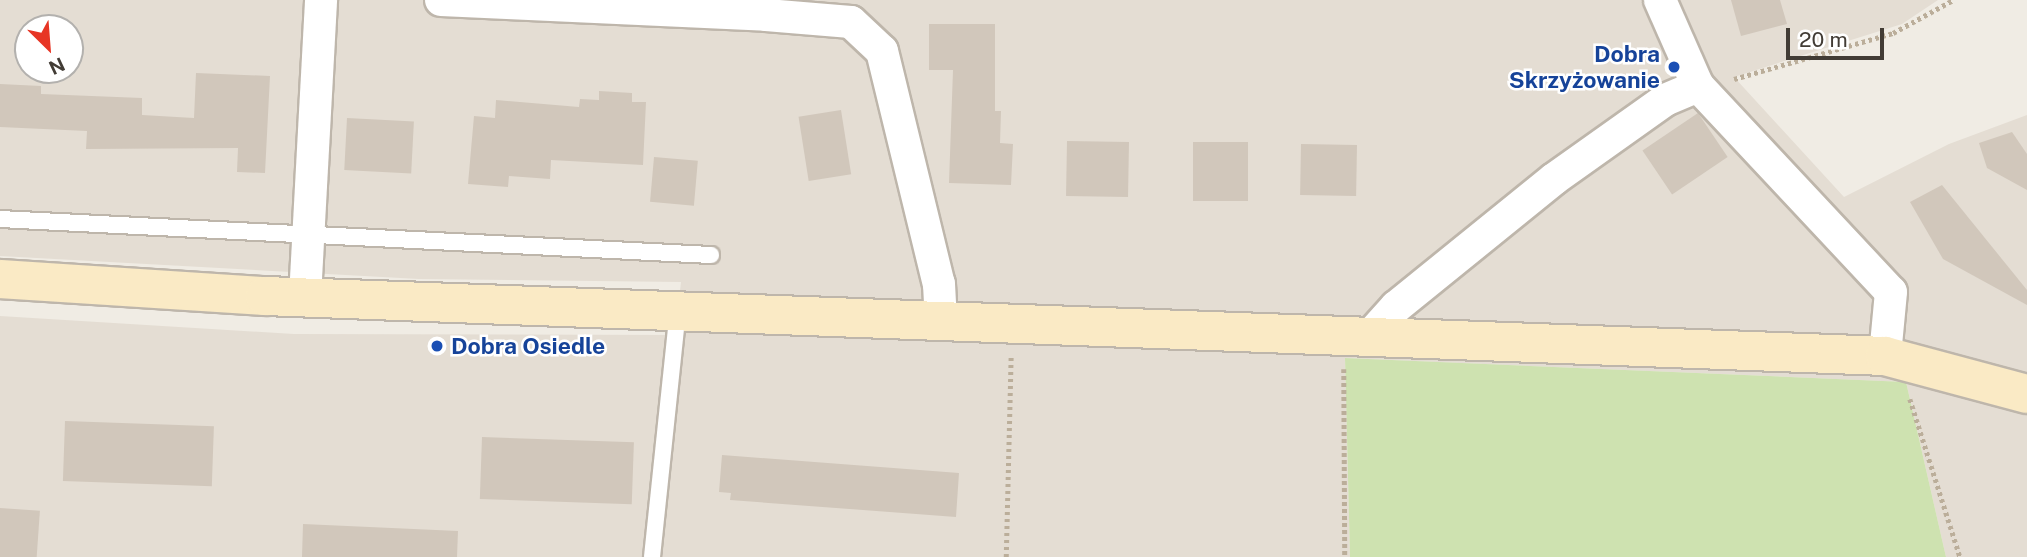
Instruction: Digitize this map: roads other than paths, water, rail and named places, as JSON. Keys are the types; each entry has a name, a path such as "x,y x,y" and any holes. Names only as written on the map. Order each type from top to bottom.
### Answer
{"main road":[{"path":"0,279 305,297 1885,356 2027,394"}],"street":[{"path":"305,297 321,0"},
{"path":"441,0 765,8 851,22 882,51 939,285 941,321"},
{"path":"1660,0 1699,86 1891,292 1885,356"},
{"path":"1356,337 1554,179 1665,100 1699,86"}],"lane":[{"path":"0,219 711,255"},
{"path":"652,557 678,309"}],"place":[{"name":"Dobra Skrzyżowanie","path":"1674,67"},
{"name":"Dobra Osiedle","path":"437,346"}]}
